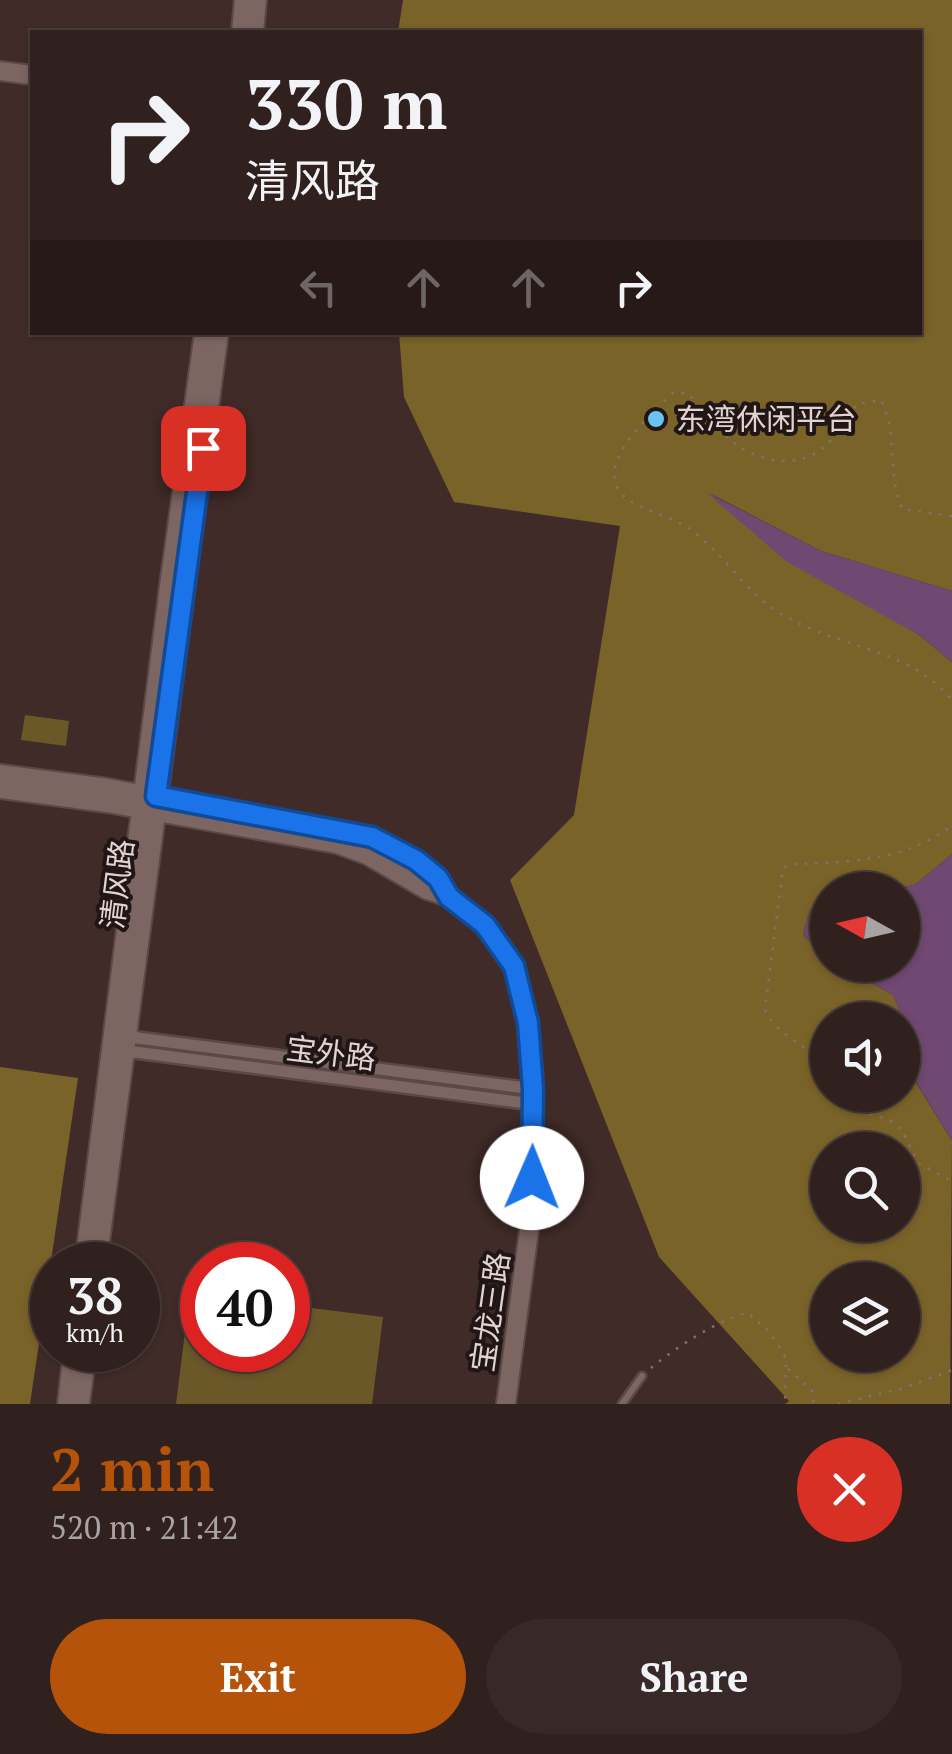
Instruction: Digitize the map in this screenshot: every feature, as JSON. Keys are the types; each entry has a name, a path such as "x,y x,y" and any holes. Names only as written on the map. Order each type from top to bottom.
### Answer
{"street":[{"path":"241,30 244,0"},
{"path":"254,30 257,0"},
{"path":"0,70 30,75"},
{"name":"清风路","path":"101,1242 204,335"},
{"name":"清风路","path":"87,1242 219,335"},
{"name":"宝龙三路","path":"0,774 338,844 382,863 427,890 449,897 485,925 514,966 528,1023 533,1096 531,1215 506,1404"},
{"name":"宝龙三路","path":"0,789 149,802"},
{"name":"宝外路","path":"127,1032 136,1038 533,1096"},
{"name":"宝外路","path":"124,1055 135,1052 533,1096"},
{"path":"67,1404 71,1372"},
{"path":"80,1404 84,1372"}],"lane":[{"path":"622,1404 642,1376"}],"path":[{"path":"952,516 902,509 894,492 888,415 881,400 857,404 822,449 780,462 748,452 731,440 687,392 674,393 617,454 615,481 620,493 690,529 772,608 819,634 870,648 926,675 952,700"},
{"path":"810,1050 768,1020 765,1009 783,868 796,863 866,860 936,838 952,825"},
{"path":"863,1112 890,1120 902,1130 918,1162 952,1181"},
{"path":"642,1376 668,1353 731,1316 748,1314 770,1332 786,1358 785,1404"},
{"path":"787,1368 812,1390 814,1404"},
{"path":"838,1404 904,1388 952,1370"}],"shaded area":[{"path":"403,0 952,0 952,591 821,551 711,494 919,635 952,662 952,854 920,881 920,872 810,872 810,909 803,935 810,942 810,982 870,982 893,995 896,1002 810,1002 810,1112 920,1112 920,1089 952,1141 950,1404 785,1404 789,1401 659,1257 510,880 574,815 620,526 454,502 404,397 399,335 922,335 922,30 398,30"},
{"path":"706,492 821,551 952,591 952,662 919,635 787,562"},
{"path":"25,715 69,721 66,746 21,740"},
{"path":"952,854 952,1141 920,1088 920,1002 896,1002 893,995 870,982 920,982 920,881"},
{"path":"810,909 810,942 803,935"},
{"path":"0,1067 78,1078 54,1242 30,1242 30,1372 35,1372 30,1404 0,1404"},
{"path":"310,1308 383,1317 372,1404 176,1404 180,1372 310,1372"}],"place":[{"name":"东湾休闲平台","path":"656,419"}],"route":[{"path":"203,448 156,796 372,837 416,860 438,878 449,897 485,925 514,966 528,1023 533,1089 532,1178"}]}
